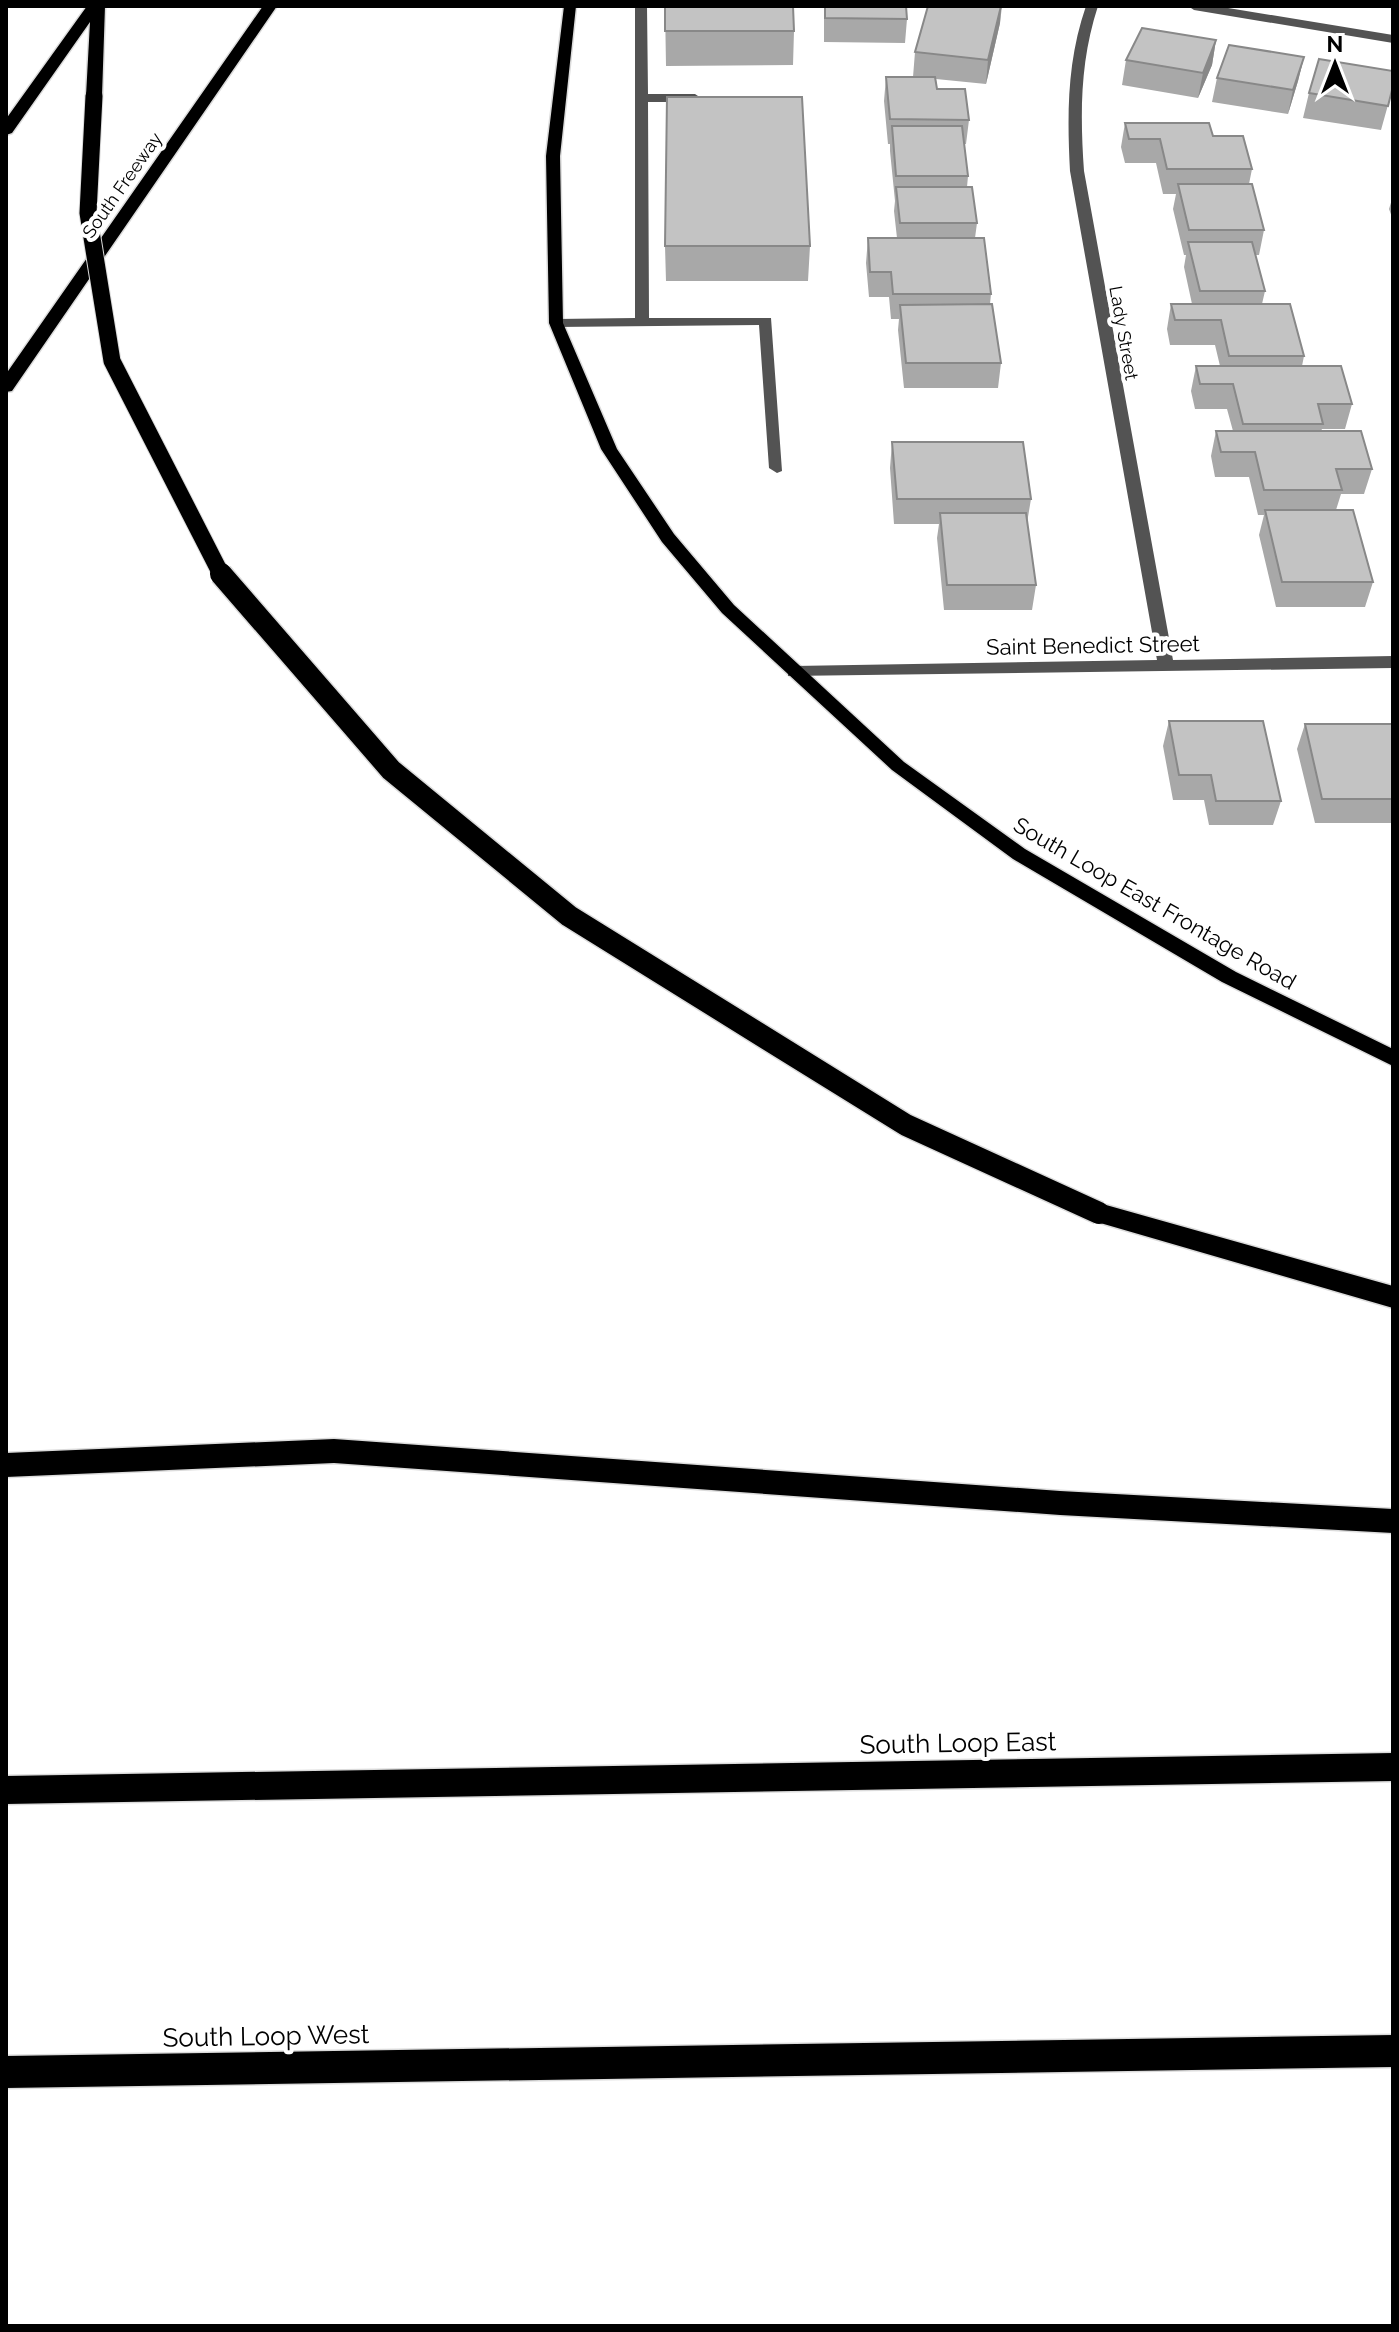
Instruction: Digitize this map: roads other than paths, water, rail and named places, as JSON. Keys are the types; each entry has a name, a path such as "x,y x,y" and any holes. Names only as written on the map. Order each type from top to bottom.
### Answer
{"highway":[{"path":"96,6 88,213 112,361 225,582 391,770 583,925 906,1125 1099,1213 1393,1297"},
{"path":"6,130 96,6"},
{"name":"South Freeway","path":"6,387 270,6"},
{"path":"6,1465 334,1451 1060,1503 1393,1521"},
{"name":"South Loop East","path":"6,1790 1393,1767"},
{"name":"South Loop West","path":"6,2072 1393,2051"}],"main road":[{"path":"556,323 553,156 570,6"},
{"name":"South Loop East Frontage Road","path":"556,323 609,449 668,538 728,609 898,766 1019,854 1229,977 1393,1058"}],"street":[{"path":"641,6 642,322"},
{"name":"Lady Street","path":"1092,6 1077,44 1073,108 1077,171 1166,666"},
{"path":"1194,6 1393,39"},
{"path":"642,98 705,98"},
{"path":"556,323 766,321 777,468"},
{"name":"Saint Benedict Street","path":"794,672 1393,662"}]}
